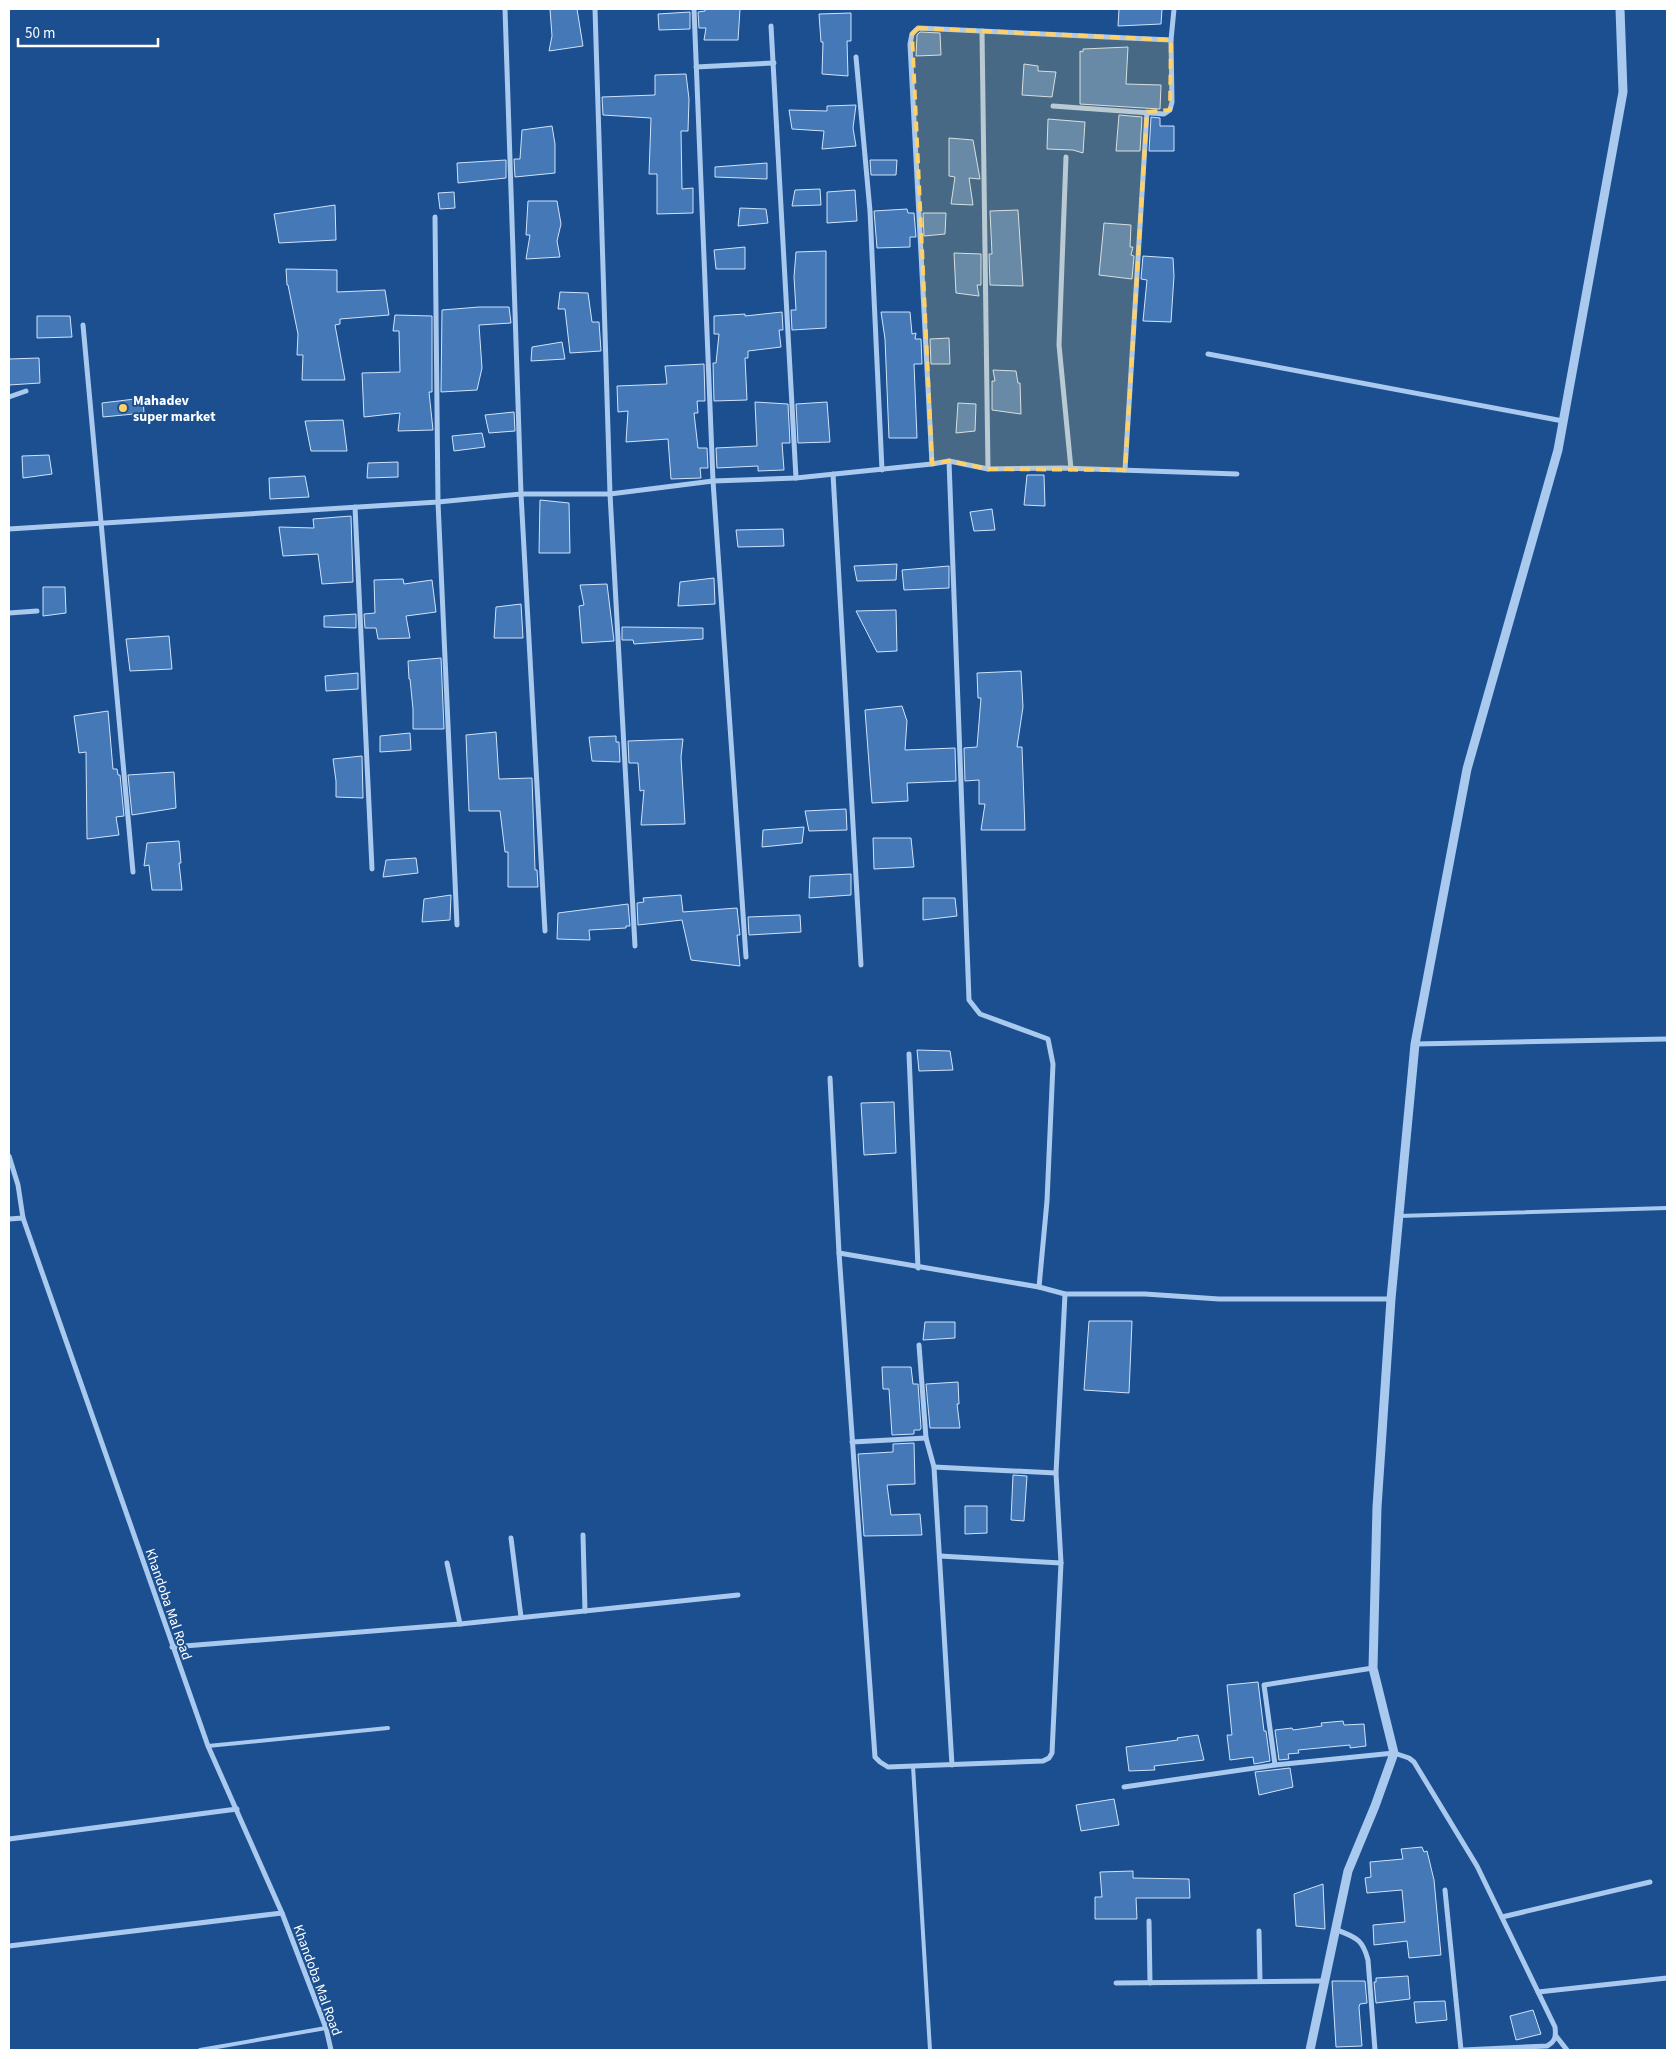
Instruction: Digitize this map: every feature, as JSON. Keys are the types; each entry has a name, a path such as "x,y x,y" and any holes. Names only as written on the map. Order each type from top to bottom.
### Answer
{"street":[{"path":"505,9 522,494 545,931"},
{"path":"595,9 610,494 635,946"},
{"path":"694,9 713,481 746,957"},
{"path":"1053,106 1164,114 1170,110 1172,102 1171,40 1174,9"},
{"path":"1310,2050 1348,1871 1375,1806 1394,1753 1373,1668 1377,1507 1391,1299 1415,1044 1467,769 1558,450 1623,92 1620,9"},
{"path":"772,26 796,478"},
{"path":"932,464 910,44 912,34 918,28 1171,40"},
{"path":"982,31 988,469"},
{"path":"856,57 870,211 882,470"},
{"path":"696,67 774,63"},
{"path":"1125,470 1146,112"},
{"path":"1066,157 1060,345 1071,469"},
{"path":"435,217 438,502 456,925"},
{"path":"83,325 133,872"},
{"path":"1208,354 1563,421"},
{"path":"9,397 26,391"},
{"path":"949,461 969,1000 980,1014 1048,1039 1053,1064 1047,1201 1038,1287"},
{"path":"9,529 438,502 522,494 610,494 713,481 796,478 882,470 949,461 988,469 1125,470 1237,474"},
{"path":"832,474 862,965"},
{"path":"355,507 372,869"},
{"path":"9,613 37,611"},
{"path":"1415,1044 1667,1039"},
{"path":"909,1054 918,1268"},
{"path":"830,1078 839,1253 875,1757 888,1766 1043,1761 1049,1758 1052,1753 1061,1562 1056,1473 1065,1294"},
{"name":"Khandoba Mal Road","path":"9,1156 18,1185 23,1218 172,1647 208,1746 282,1913 326,2028 331,2050"},
{"path":"9,1218 23,1218"},
{"path":"839,1253 1038,1287 1065,1294 1145,1294 1220,1299 1391,1299"},
{"path":"919,1345 926,1438 934,1467 952,1765"},
{"path":"852,1442 926,1438"},
{"path":"934,1467 1056,1473"},
{"path":"583,1535 585,1611"},
{"path":"511,1538 522,1617"},
{"path":"940,1556 1061,1562"},
{"path":"447,1563 460,1624"},
{"path":"172,1647 460,1624 738,1595"},
{"path":"1275,1765 1264,1685 1373,1668"},
{"path":"1124,1787 1275,1765 1394,1753 1409,1758 1414,1762 1476,1866 1555,2026 1556,2036 1547,2048 1462,2050 1445,1890"},
{"path":"9,1839 237,1809"},
{"path":"1502,1917 1650,1882"},
{"path":"9,1946 282,1913"},
{"path":"1149,1921 1150,1983"},
{"path":"1335,1929 1359,1939 1365,1947 1368,1960 1375,2050"},
{"path":"1259,1931 1260,1981"},
{"path":"1538,1992 1667,1978"},
{"path":"1116,1983 1324,1981"},
{"path":"1556,2036 1567,2050"}],"lane":[{"path":"1398,1216 1667,1208"},
{"path":"208,1746 388,1728"},
{"path":"913,1766 930,2050"},
{"path":"200,2050 326,2028"}],"highlighted area":[{"path":"918,28 1171,40 1170,110 1147,112 1125,470 988,469 949,461 932,464 912,34"}],"building":[{"path":"550,9 577,9 583,46 549,51 552,36"},
{"path":"705,9 740,9 738,40 704,40 706,28 699,28 698,12 705,11"},
{"path":"1119,9 1162,9 1161,24 1118,26"},
{"path":"690,12 690,29 659,30 658,14"},
{"path":"851,13 851,41 847,41 848,76 822,74 823,42 821,42 819,14"},
{"path":"920,32 940,33 941,55 916,56 917,35"},
{"path":"1128,47 1126,84 1161,85 1160,109 1080,104 1080,51 1083,52 1083,49"},
{"path":"1024,64 1038,66 1038,71 1056,72 1052,97 1022,95"},
{"path":"686,74 689,99 688,131 681,131 682,189 693,188 693,213 657,214 657,174 649,174 651,118 603,115 602,97 655,95 655,75"},
{"path":"856,105 853,128 856,146 822,149 824,131 792,129 789,110 827,111 827,106"},
{"path":"1119,115 1142,117 1140,151 1116,151"},
{"path":"1151,117 1160,118 1160,126 1174,126 1174,151 1149,151"},
{"path":"1048,119 1085,122 1083,153 1073,150 1047,149"},
{"path":"552,126 555,144 555,173 515,177 514,159 520,159 522,130"},
{"path":"949,138 973,140 980,179 969,178 973,205 951,204 955,177 949,176"},
{"path":"506,160 506,178 458,183 457,163"},
{"path":"870,160 897,160 896,175 871,175"},
{"path":"767,163 767,179 715,177 715,167"},
{"path":"820,189 821,205 792,206 795,190"},
{"path":"855,190 857,221 827,223 827,192"},
{"path":"454,192 455,208 440,209 438,193"},
{"path":"528,201 557,201 561,224 557,241 560,257 526,259 530,235 526,235"},
{"path":"335,205 336,240 279,243 274,214"},
{"path":"740,208 766,209 768,223 738,226"},
{"path":"907,209 908,213 914,213 916,237 910,237 910,247 877,248 874,211"},
{"path":"1018,210 1023,286 990,285 989,254 992,254 990,211"},
{"path":"923,213 946,213 945,234 924,236"},
{"path":"1104,223 1131,225 1130,247 1133,247 1131,255 1134,256 1132,279 1099,275"},
{"path":"745,247 745,269 716,269 714,250"},
{"path":"826,251 826,328 792,330 791,310 796,310 794,277 796,252"},
{"path":"954,253 981,254 981,285 977,285 979,296 956,293"},
{"path":"1143,256 1173,258 1174,276 1171,322 1143,321 1147,280 1141,279"},
{"path":"286,269 337,270 337,292 385,290 389,315 340,319 340,324 335,325 345,380 302,380 303,355 297,355 298,334 287,285"},
{"path":"560,292 588,293 592,322 599,322 601,351 570,353 565,309 558,309"},
{"path":"509,307 511,323 479,325 482,368 477,390 441,392 442,310"},
{"path":"782,312 783,330 779,330 781,347 748,351 748,358 745,358 747,400 714,401 713,363 716,363 719,334 714,334 714,316 745,314 745,316"},
{"path":"881,312 910,312 912,334 916,333 915,339 921,339 922,364 914,364 917,438 889,438 885,339"},
{"path":"395,315 432,316 432,392 429,392 433,430 398,431 400,413 364,417 362,373 400,372 399,331 393,331"},
{"path":"37,316 70,316 72,337 37,338"},
{"path":"949,338 950,364 931,364 930,339"},
{"path":"562,342 565,359 531,361 532,347"},
{"path":"39,358 40,383 9,385 9,359"},
{"path":"704,364 705,401 697,401 698,413 694,413 698,448 707,448 708,468 700,468 701,478 671,479 668,439 626,442 628,411 618,412 617,386 667,384 665,366"},
{"path":"993,370 1016,371 1018,383 1020,383 1021,414 992,410 992,381 995,381"},
{"name":"Mahadev super market","path":"143,398 144,413 103,417 102,403"},
{"path":"755,402 788,404 790,443 782,443 784,470 758,471 758,466 717,468 716,448 757,446"},
{"path":"827,402 830,442 798,443 796,404"},
{"path":"958,403 976,404 975,431 956,433"},
{"path":"514,412 515,431 489,433 485,415"},
{"path":"343,420 347,451 311,451 305,421"},
{"path":"482,433 485,447 454,451 452,436"},
{"path":"49,455 52,474 23,478 22,456"},
{"path":"398,462 398,477 367,478 368,463"},
{"path":"1027,475 1044,475 1045,506 1024,505"},
{"path":"305,476 309,497 270,499 269,478"},
{"path":"540,500 569,503 570,553 539,553"},
{"path":"992,509 995,530 974,531 970,512"},
{"path":"351,516 353,582 322,584 318,554 283,556 279,527 314,528 313,519"},
{"path":"783,529 784,546 738,547 736,530"},
{"path":"897,564 896,580 857,581 854,566"},
{"path":"949,566 949,588 904,590 902,570"},
{"path":"714,578 715,604 678,606 680,582"},
{"path":"403,579 404,584 432,580 436,612 406,616 410,638 378,639 376,628 365,628 364,614 375,613 374,580"},
{"path":"607,584 614,641 582,643 579,606 584,605 580,585"},
{"path":"43,587 65,587 66,613 43,616"},
{"path":"521,604 523,638 494,638 496,607"},
{"path":"896,610 897,651 877,652 856,611"},
{"path":"356,614 356,628 324,627 324,616"},
{"path":"622,627 703,628 703,639 634,644 633,640 622,640"},
{"path":"169,636 172,669 130,671 126,639"},
{"path":"441,658 444,729 413,729 408,661"},
{"path":"1021,671 1023,707 1017,747 1022,747 1025,830 981,830 985,804 979,804 979,780 965,781 964,748 977,747 981,698 978,698 977,673"},
{"path":"358,673 358,689 326,691 325,676"},
{"path":"902,706 907,721 905,750 955,748 956,781 907,783 908,801 872,803 865,710"},
{"path":"108,711 113,769 117,769 118,775 120,775 124,816 116,817 119,835 87,839 86,752 79,753 74,716"},
{"path":"496,732 499,779 532,778 535,870 537,870 538,887 508,887 508,852 505,852 500,811 469,811 466,735"},
{"path":"410,733 411,750 380,752 380,736"},
{"path":"616,736 616,742 619,742 620,762 592,761 589,737"},
{"path":"683,739 681,757 685,824 641,825 644,790 640,791 638,763 629,763 628,741"},
{"path":"362,756 363,798 336,797 333,759"},
{"path":"174,772 176,808 132,815 128,775"},
{"path":"846,809 847,830 809,831 805,811"},
{"path":"804,827 802,843 762,847 763,830"},
{"path":"873,838 911,838 914,867 874,869"},
{"path":"179,841 182,890 152,890 149,865 144,866 147,843"},
{"path":"416,858 418,873 383,877 386,860"},
{"path":"851,874 851,895 809,898 810,876"},
{"path":"451,895 450,920 422,922 424,899"},
{"path":"681,895 683,912 737,908 740,935 737,935 740,966 691,960 682,920 638,925 637,903 644,902 643,898"},
{"path":"923,898 955,898 957,916 923,920"},
{"path":"628,904 630,926 626,926 626,928 589,930 590,940 557,939 558,913"},
{"path":"800,915 801,932 749,935 748,917"},
{"path":"917,1050 950,1051 953,1070 919,1071"},
{"path":"894,1102 896,1153 864,1155 861,1103"},
{"path":"1089,1321 1132,1321 1129,1393 1084,1390"},
{"path":"925,1322 955,1322 955,1338 923,1340"},
{"path":"882,1367 911,1367 913,1384 918,1384 921,1428 920,1430 914,1430 914,1434 892,1435 889,1389 883,1389"},
{"path":"958,1382 959,1404 957,1404 960,1428 930,1428 926,1384"},
{"path":"914,1443 915,1484 887,1485 891,1515 920,1514 922,1535 864,1536 858,1454 893,1452 893,1444"},
{"path":"1013,1475 1027,1476 1024,1521 1011,1520"},
{"path":"965,1506 987,1506 987,1533 965,1534"},
{"path":"1258,1682 1270,1761 1254,1764 1253,1757 1230,1760 1227,1735 1232,1735 1227,1685"},
{"path":"1343,1721 1344,1725 1364,1724 1366,1746 1350,1748 1350,1745 1298,1750 1299,1753 1288,1754 1289,1759 1279,1760 1275,1730 1292,1728 1293,1730 1322,1726 1321,1723"},
{"path":"1198,1735 1204,1760 1154,1766 1155,1770 1129,1771 1126,1747 1178,1740 1177,1738"},
{"path":"1290,1768 1293,1787 1259,1795 1255,1772"},
{"path":"1114,1799 1119,1825 1081,1831 1076,1805"},
{"path":"1422,1847 1424,1852 1427,1851 1434,1880 1441,1955 1409,1958 1407,1941 1374,1945 1373,1925 1405,1922 1402,1890 1367,1893 1365,1878 1371,1877 1370,1862 1403,1859 1401,1849"},
{"path":"1133,1871 1133,1878 1189,1879 1190,1898 1136,1898 1137,1919 1095,1919 1095,1897 1102,1897 1100,1872"},
{"path":"1323,1884 1325,1929 1296,1926 1294,1894"},
{"path":"1408,1976 1410,1999 1376,2003 1374,1982 1376,1982 1376,1978"},
{"path":"1332,1981 1365,1981 1367,2003 1360,2004 1359,2007 1362,2046 1336,2047"},
{"path":"1445,2001 1447,2020 1416,2023 1414,2002"},
{"path":"1533,2010 1541,2034 1516,2040 1510,2016"}],"place":[{"name":"Mahadev super market","path":"123,408"}]}
